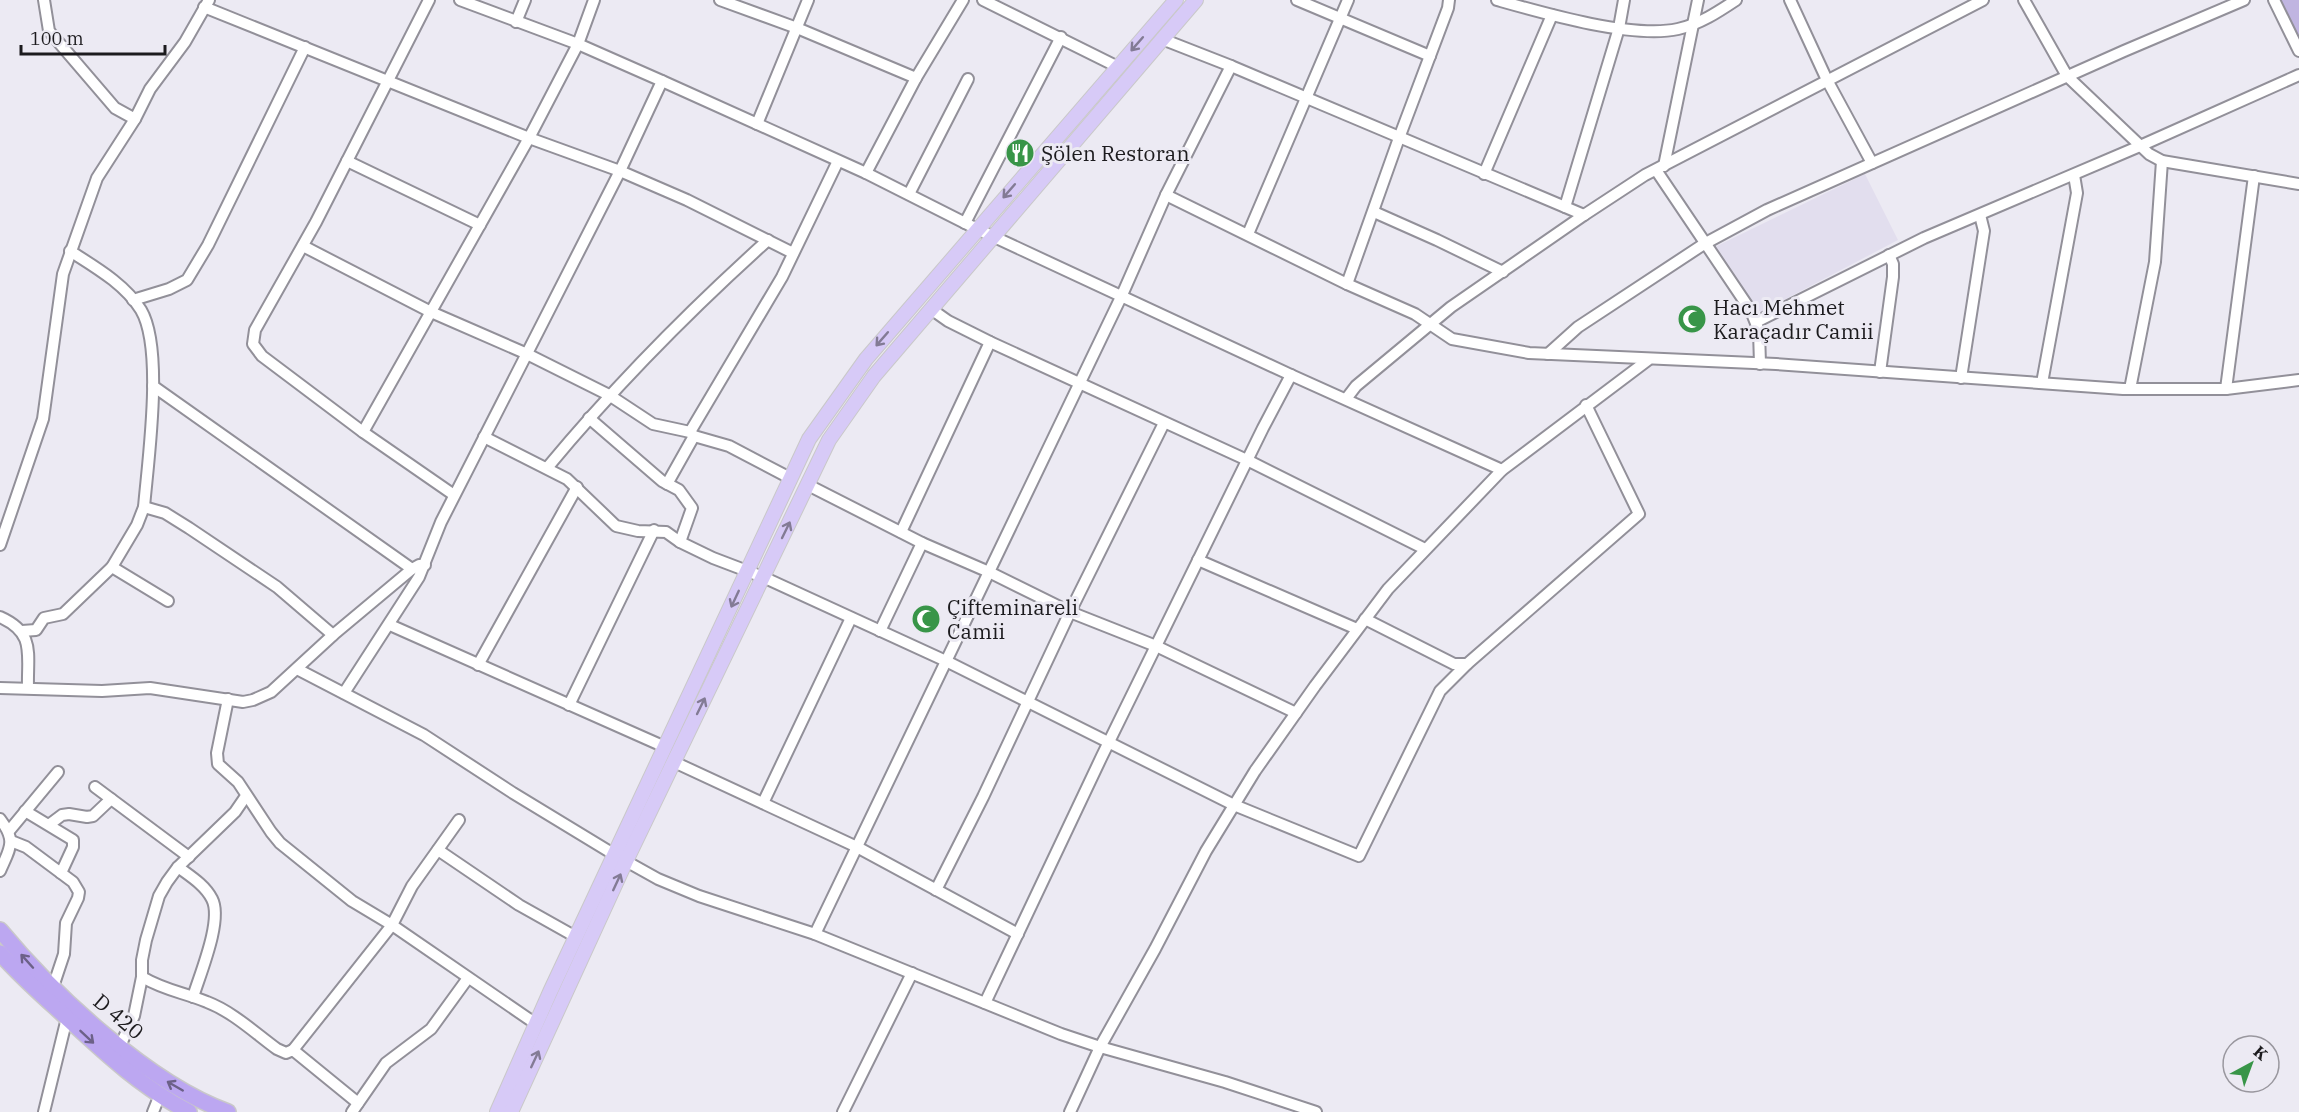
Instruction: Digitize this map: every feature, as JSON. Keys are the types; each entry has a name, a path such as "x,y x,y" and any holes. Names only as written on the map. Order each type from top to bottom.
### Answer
{"highway":[{"name":"D 420","path":"0,930 30,966 120,1046 169,1083 211,1106 228,1112"},
{"path":"0,953 16,971 121,1068 159,1096 189,1112"}],"main road":[{"path":"511,1112 620,858 664,747 809,439 866,359 971,226 1118,67 1176,0"},
{"path":"497,1112 576,938 674,762 830,440 874,376 1196,0"}],"street":[{"path":"44,0 49,31 116,108 135,119"},
{"path":"429,0 303,246 255,330 253,344 262,356 363,432 454,495"},
{"path":"460,0 578,44 866,173 971,226 1502,470"},
{"path":"516,22 525,0"},
{"path":"363,432 529,138 578,44 594,0"},
{"path":"720,0 797,28 916,78"},
{"path":"757,124 808,0"},
{"path":"866,173 916,78 963,0"},
{"path":"983,0 1118,67"},
{"path":"1297,0 1340,16 1430,56"},
{"path":"1248,234 1348,0"},
{"path":"1347,284 1449,0"},
{"path":"1497,0 1547,14 1619,28 1650,31 1676,29 1693,24 1736,0"},
{"path":"1484,174 1547,14 1544,0"},
{"path":"1565,207 1619,28 1624,0"},
{"path":"1698,0 1660,168 1704,244 1751,311 1759,331 1760,364"},
{"path":"1790,0 1827,80 1872,163"},
{"path":"1346,399 1356,386 1451,307 1584,215 1660,168 1983,0"},
{"path":"2024,0 2067,76 2149,154 2162,161 2299,184"},
{"path":"1548,354 1578,327 1704,244 1767,210 2244,0"},
{"path":"2274,0 2299,51"},
{"path":"0,545 43,419 63,274 98,177 135,119 150,88 184,42 207,3 305,48 529,138 620,171 687,200 793,253"},
{"path":"971,226 1060,37"},
{"path":"1162,39 1584,215"},
{"path":"133,300 170,289 187,280 208,245 305,48"},
{"path":"815,934 1122,296 1166,195 1231,66"},
{"path":"1756,322 1889,255 2299,75"},
{"path":"909,194 968,79"},
{"path":"344,693 390,625 425,565 454,495 620,171 662,81"},
{"path":"347,161 480,225"},
{"path":"667,484 692,434 782,277 838,161"},
{"path":"2130,389 2155,262 2162,161"},
{"path":"2042,384 2077,193 2074,175"},
{"path":"2226,389 2254,176"},
{"path":"1166,195 1347,284 1415,314 1452,339 1529,353 1760,364 2130,389 2226,389 2299,380"},
{"path":"1374,212 1503,272"},
{"path":"1961,378 1984,231 1980,214"},
{"path":"547,468 609,395 727,276 768,240"},
{"path":"303,246 431,312 525,353 609,395 653,424 729,446 790,478"},
{"path":"22,631 36,630 44,618 63,614 112,567 137,525 144,507 153,386 148,325 133,300 104,273 70,251"},
{"path":"1880,372 1893,277 1893,264 1889,255"},
{"path":"931,309 948,321 990,342 1247,460 1425,549"},
{"path":"901,532 990,342"},
{"path":"1070,1112 1100,1047 1206,851 1296,713 1357,629 1388,589 1502,470 1648,360"},
{"path":"985,1003 1109,741 1291,375"},
{"path":"153,386 412,569"},
{"path":"484,437 547,468 577,487 616,526 638,531 666,532 680,542 747,573 763,577 946,661 1234,805 1359,856 1440,691 1467,664 1639,514 1587,405"},
{"path":"589,418 667,484 679,490 692,508 680,542"},
{"path":"936,890 1164,423"},
{"path":"808,485 922,543 989,572 1070,612 1156,646 1296,713"},
{"path":"478,665 577,487"},
{"path":"144,507 165,513 277,587 333,635"},
{"path":"569,705 654,530"},
{"path":"880,631 922,543"},
{"path":"1198,560 1357,629"},
{"path":"2,691 28,688 102,691 150,688 243,702 264,697 412,569 425,565"},
{"path":"112,567 168,601"},
{"path":"0,617 22,631 27,643 28,688"},
{"path":"763,803 851,618"},
{"path":"1365,619 1454,664 1467,664"},
{"path":"390,625 664,747"},
{"path":"297,669 424,735 620,858 658,879 699,896 815,934 1100,1047 1225,1082 1316,1112"},
{"path":"228,699 216,759 222,769 232,776 280,843 352,901 392,925 536,1024"},
{"path":"674,762 857,847 1018,934"},
{"path":"0,871 10,836 25,811 58,771"},
{"path":"95,787 189,857"},
{"path":"120,1046 134,1016 142,977 142,960 159,896 178,867 235,812 246,796"},
{"path":"50,824 62,815 93,816 111,799"},
{"path":"25,811 70,837 74,843 61,873"},
{"path":"0,819 10,836 74,882 79,892 66,923 64,954 53,987"},
{"path":"142,977 160,987 224,1010 277,1049 286,1053 292,1050 392,925 412,885 459,820"},
{"path":"438,850 519,905 576,938"},
{"path":"178,867 207,892 216,909 215,923 193,997"},
{"path":"843,1112 912,973"},
{"path":"292,1050 355,1108 386,1063 431,1029 468,978"},
{"path":"44,1112 67,1018"},
{"path":"153,1112 159,1096"}],"shaded area":[{"path":"2278,0 2299,0 2299,45"},
{"path":"1865,174 1898,240 1761,312 1755,309 1713,252 1717,246"}],"place":[{"name":"Şölen Restoran","path":"1020,153"},
{"name":"Hacı Mehmet Karaçadır Camii","path":"1692,319"},
{"name":"Çifteminareli Camii","path":"926,619"}]}
